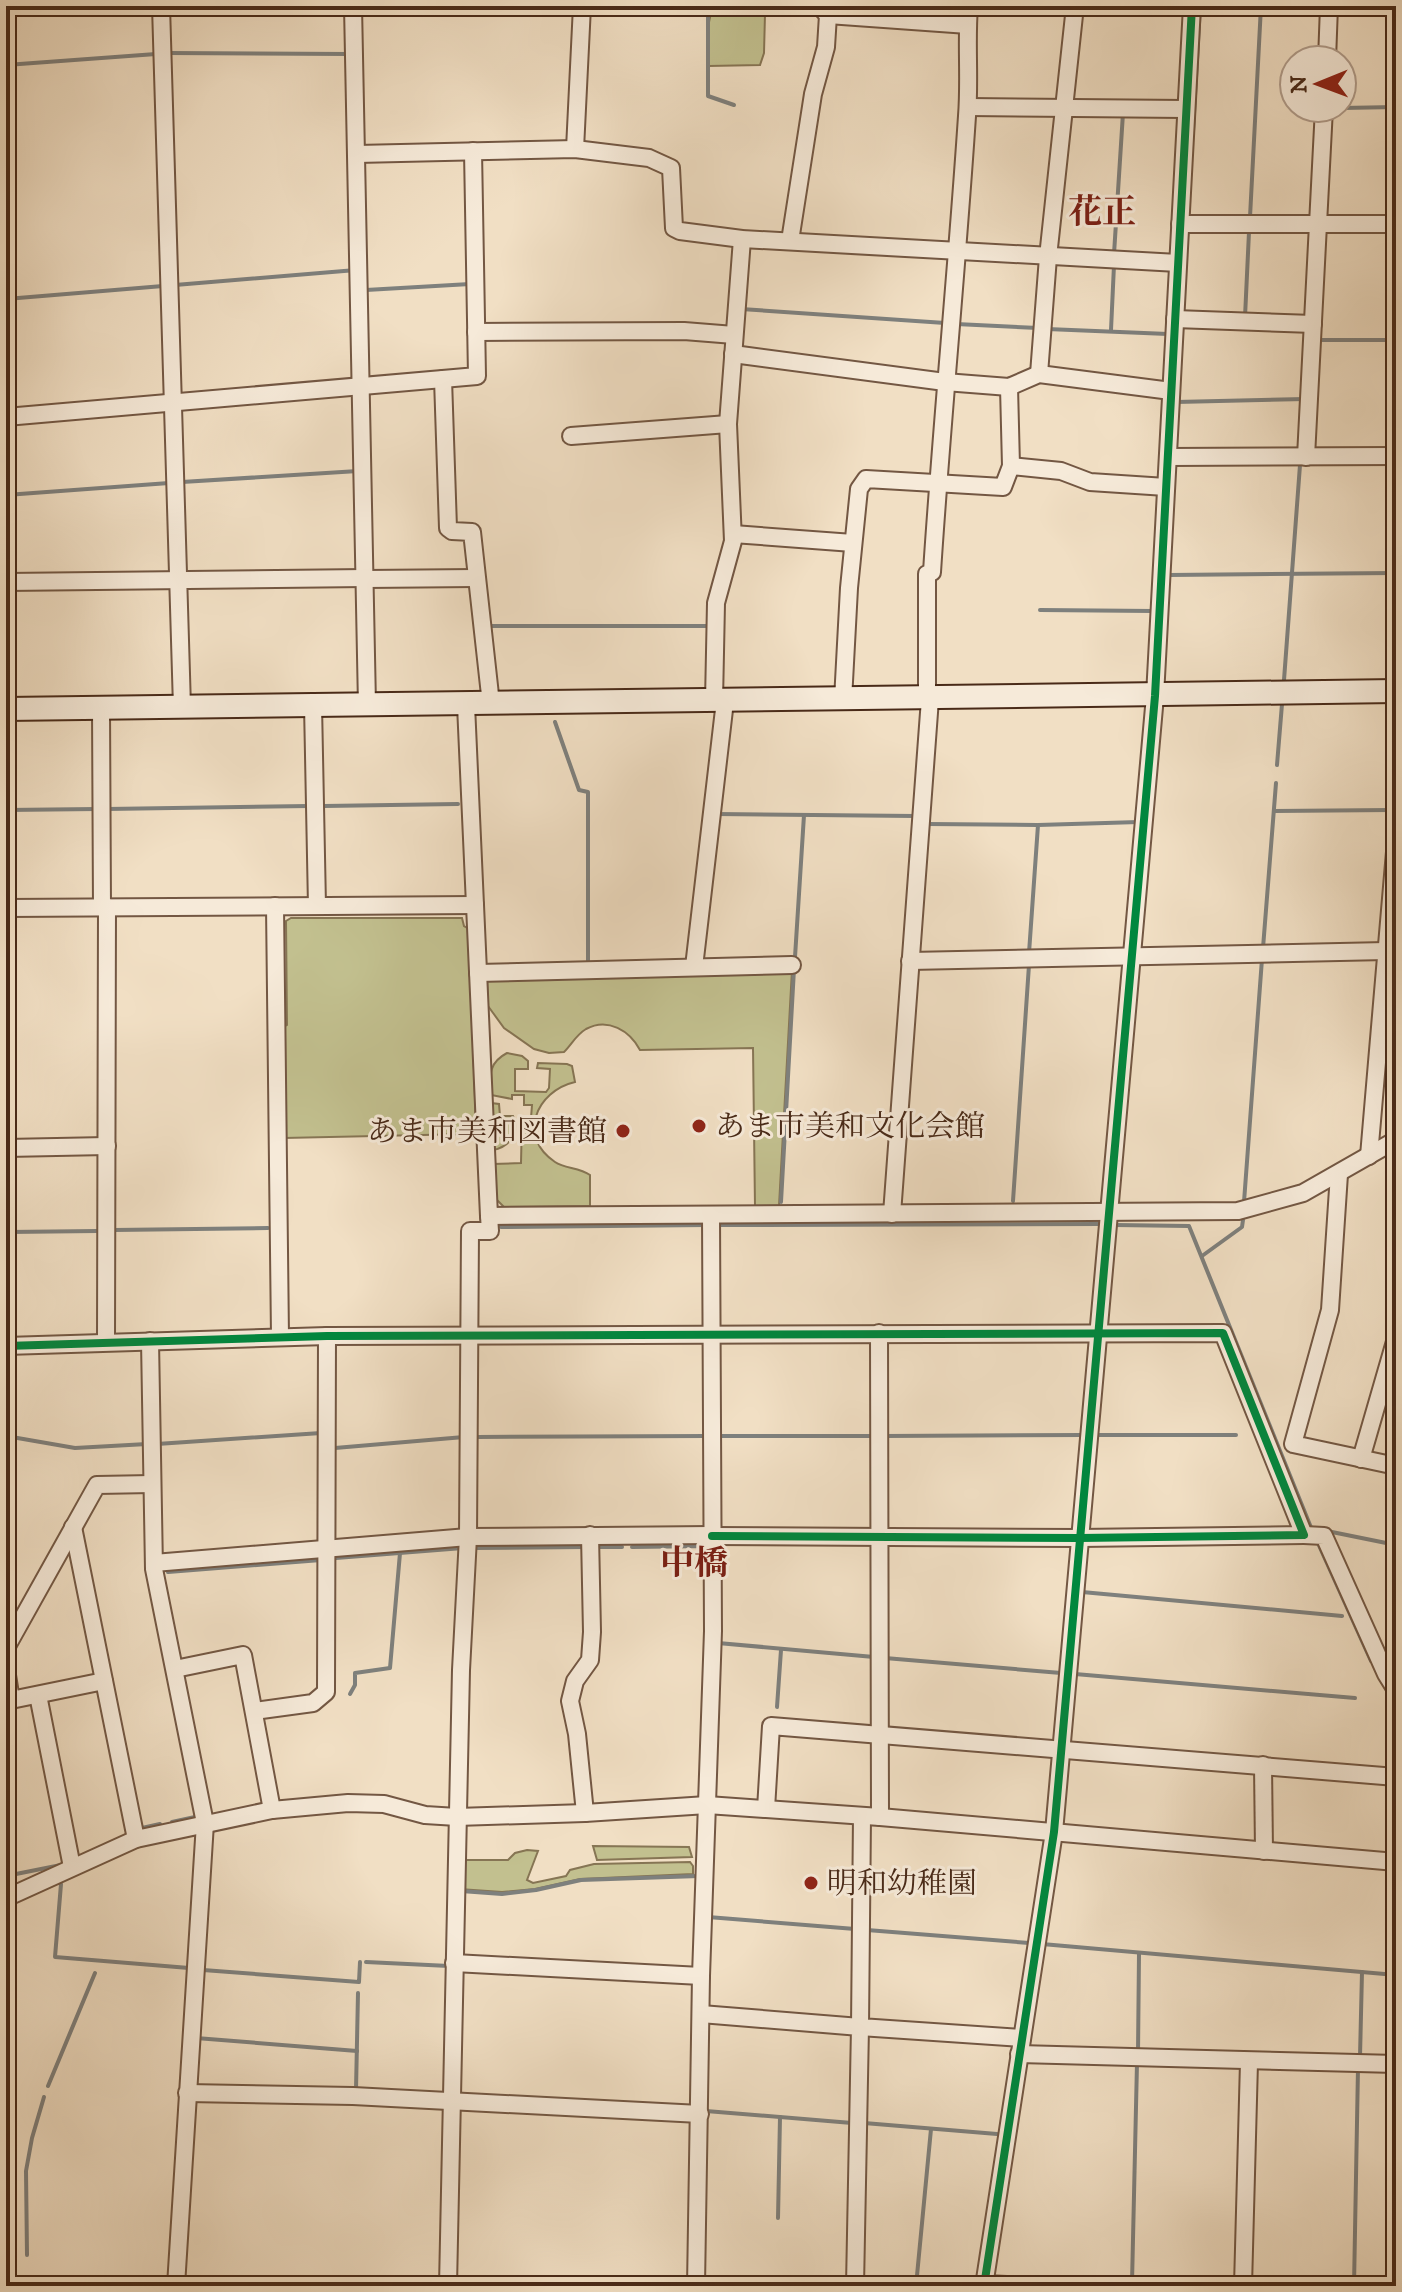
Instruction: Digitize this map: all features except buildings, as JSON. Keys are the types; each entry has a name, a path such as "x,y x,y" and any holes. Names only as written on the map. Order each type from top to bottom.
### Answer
{"street":[{"path":"161,6 182,707"},
{"path":"353,6 367,705"},
{"path":"575,149 582,6"},
{"path":"892,1214 929,699 927,574 932,572 945,382 958,252 968,107 969,6"},
{"path":"1039,374 1048,257 1075,6"},
{"path":"1032,2286 984,2285 1054,1832 1155,696 1192,6"},
{"path":"1328,44 1329,6"},
{"path":"790,241 813,94 826,47 824,11 968,25"},
{"path":"968,107 1186,109"},
{"path":"1306,457 1323,124"},
{"path":"357,154 575,149 649,158 671,168 674,228 742,239 1178,263"},
{"path":"6,417 477,376 473,151"},
{"path":"1180,224 1396,224"},
{"path":"694,967 720,701 716,603 733,534 728,424 742,239"},
{"path":"1175,319 1313,324"},
{"path":"476,332 684,331 734,335"},
{"path":"733,354 945,382 1009,387 1039,374 1171,391"},
{"path":"443,379 448,528 472,532 491,704"},
{"path":"843,700 859,489 866,479 1003,487 1011,466 1009,387"},
{"path":"571,436 728,424"},
{"path":"1168,457 1396,456"},
{"path":"1011,466 1061,471 1090,482 1166,487"},
{"path":"733,534 853,543"},
{"path":"6,582 476,578"},
{"path":"6,709 1396,691"},
{"path":"313,705 317,906"},
{"path":"448,2286 457,1817 468,1537 470,1231 490,1231 466,705"},
{"path":"101,708 107,1146 106,1342"},
{"path":"1369,1156 1390,950 1396,840"},
{"path":"6,908 475,905"},
{"path":"275,906 280,1337"},
{"path":"910,961 1390,950"},
{"path":"478,973 792,965"},
{"path":"489,1216 711,1223 892,1214 1238,1211 1303,1193 1396,1140"},
{"path":"6,1148 107,1146"},
{"path":"1282,1446 1330,1310 1339,1174"},
{"path":"696,2286 701,1976 713,1631 711,1223"},
{"path":"879,1333 880,1817"},
{"path":"6,1346 327,1336 1223,1333 1282,1446 1311,1535 1396,1690"},
{"path":"254,1711 313,1703 326,1692 327,1336"},
{"path":"1361,1459 1396,1338"},
{"path":"150,1341 154,1563 205,1823 176,2286"},
{"path":"1282,1446 1396,1466"},
{"path":"6,1648 97,1485 152,1484"},
{"path":"73,1527 136,1839"},
{"path":"585,1813 577,1734 570,1701 575,1681 590,1660 590,1535"},
{"path":"154,1563 468,1537 1080,1538 1311,1535"},
{"path":"175,1669 243,1655 272,1810"},
{"path":"6,1669 11,1700 104,1681"},
{"path":"38,1695 72,1867"},
{"path":"766,1809 771,1726 1396,1777"},
{"path":"1263,1765 1264,1851"},
{"path":"6,1898 136,1839 272,1810 348,1803 384,1804 425,1815 457,1817 707,1805 1396,1862"},
{"path":"855,2286 862,1816"},
{"path":"454,1963 701,1976"},
{"path":"701,2014 860,2027 1021,2046 1249,2062 1396,2064"},
{"path":"1243,2286 1249,2062"},
{"path":"187,2093 451,2100 700,2114"}],"shaded area":[{"path":"712,8 760,10 765,14 764,53 760,65 709,66"},
{"path":"291,918 462,918 464,926 469,929 476,1126 468,1134 284,1138 286,921"},
{"path":"792,970 779,1206 755,1206 753,1048 640,1050 618,1028 602,1025 583,1031 564,1052 549,1053 534,1049 504,1028 488,1006 487,979"},
{"path":"507,1053 522,1056 528,1061 528,1069 515,1069 515,1091 546,1092 550,1069 537,1068 538,1063 572,1066 575,1082 550,1095 536,1116 534,1128 543,1152 563,1166 590,1175 590,1206 504,1207 495,1198 493,1164 521,1163 522,1118 531,1118 532,1105 524,1105 524,1095 512,1095 512,1099 491,1095 493,1065"},
{"path":"491,1103 499,1104 500,1116 513,1116 515,1122 509,1142 493,1150"},
{"path":"593,1846 689,1847 692,1857 597,1860"},
{"path":"538,1851 527,1880 533,1883 566,1876 570,1870 594,1864 690,1862 693,1874 580,1879 535,1889 502,1892 459,1889 460,1860 508,1860 515,1853"}],"waterway":[{"path":"708,6 708,96 734,105"},
{"path":"1193,131 1200,6"},
{"path":"1250,217 1261,6"},
{"path":"168,53 350,54"},
{"path":"6,65 156,54"},
{"path":"1358,108 1396,107"},
{"path":"1114,254 1123,113"},
{"path":"1245,317 1249,232"},
{"path":"1111,330 1114,265"},
{"path":"175,285 356,270"},
{"path":"366,290 470,284"},
{"path":"6,299 163,286"},
{"path":"741,309 945,323"},
{"path":"956,324 1038,328"},
{"path":"1047,329 1168,334"},
{"path":"1320,340 1396,340"},
{"path":"1176,402 1305,399"},
{"path":"1284,680 1300,465"},
{"path":"182,482 358,471"},
{"path":"6,495 169,483"},
{"path":"1169,575 1396,573"},
{"path":"1040,610 1153,611"},
{"path":"488,626 708,626"},
{"path":"1277,765 1282,704"},
{"path":"555,722 579,790 588,792 588,963"},
{"path":"1263,948 1276,783"},
{"path":"324,806 458,804"},
{"path":"107,809 309,806"},
{"path":"6,810 97,809"},
{"path":"1274,811 1391,810"},
{"path":"716,814 915,816"},
{"path":"795,957 804,815"},
{"path":"1029,953 1038,825 1139,822"},
{"path":"928,824 1037,825"},
{"path":"1244,1202 1262,959"},
{"path":"1013,1201 1029,965"},
{"path":"781,1202 794,969"},
{"path":"6,1157 10,1336"},
{"path":"1202,1256 1242,1227 1243,1220"},
{"path":"716,1225 1101,1224"},
{"path":"501,1227 707,1225"},
{"path":"1115,1225 1189,1226 1312,1530"},
{"path":"114,1230 268,1228"},
{"path":"8,1232 97,1231"},
{"path":"157,1444 321,1433"},
{"path":"884,1436 1083,1435"},
{"path":"1095,1435 1236,1435"},
{"path":"6,1436 75,1448 147,1444"},
{"path":"477,1437 707,1436"},
{"path":"717,1436 874,1436"},
{"path":"335,1448 464,1437"},
{"path":"1327,1531 1396,1545"},
{"path":"1317,1541 1371,1661"},
{"path":"632,1547 705,1546 705,1550"},
{"path":"475,1548 585,1547"},
{"path":"595,1547 622,1547"},
{"path":"336,1558 463,1548"},
{"path":"350,1694 355,1685 355,1673 390,1668 400,1553"},
{"path":"168,1572 321,1560"},
{"path":"1082,1592 1342,1616"},
{"path":"718,1643 874,1657"},
{"path":"777,1707 781,1650"},
{"path":"885,1658 1061,1673"},
{"path":"1075,1674 1355,1698"},
{"path":"1381,1680 1396,1705"},
{"path":"172,1822 197,1814"},
{"path":"142,1828 160,1824"},
{"path":"6,1876 61,1865"},
{"path":"461,1891 502,1894 581,1880 699,1876"},
{"path":"61,1884 55,1957 189,1968 189,1965"},
{"path":"708,1917 855,1929"},
{"path":"867,1930 1029,1943"},
{"path":"1042,1944 1396,1975"},
{"path":"1138,2053 1139,1954"},
{"path":"203,1970 359,1982 360,1962"},
{"path":"366,1962 449,1966"},
{"path":"1360,2057 1362,1972"},
{"path":"48,2086 95,1973"},
{"path":"358,1993 356,2090 360,2090"},
{"path":"196,2038 357,2051"},
{"path":"1132,2283 1137,2063"},
{"path":"1354,2286 1358,2068"},
{"path":"27,2255 26,2171 44,2097"},
{"path":"706,2111 852,2123"},
{"path":"778,2218 780,2117"},
{"path":"864,2123 997,2134"},
{"path":"916,2286 931,2129"}],"cycle path":[{"path":"984,2286 1054,1832 1155,696 1192,6"},
{"path":"6,1346 327,1336 1223,1333 1304,1535 1080,1538 712,1536"}],"place":[{"name":"あま市美和文化会館","path":"699,1126"},
{"name":"あま市美和図書館","path":"623,1131"},
{"name":"明和幼稚園","path":"811,1883"}],"district":[{"name":"花正","path":"1102,211"},
{"name":"中橋","path":"694,1562"}]}
